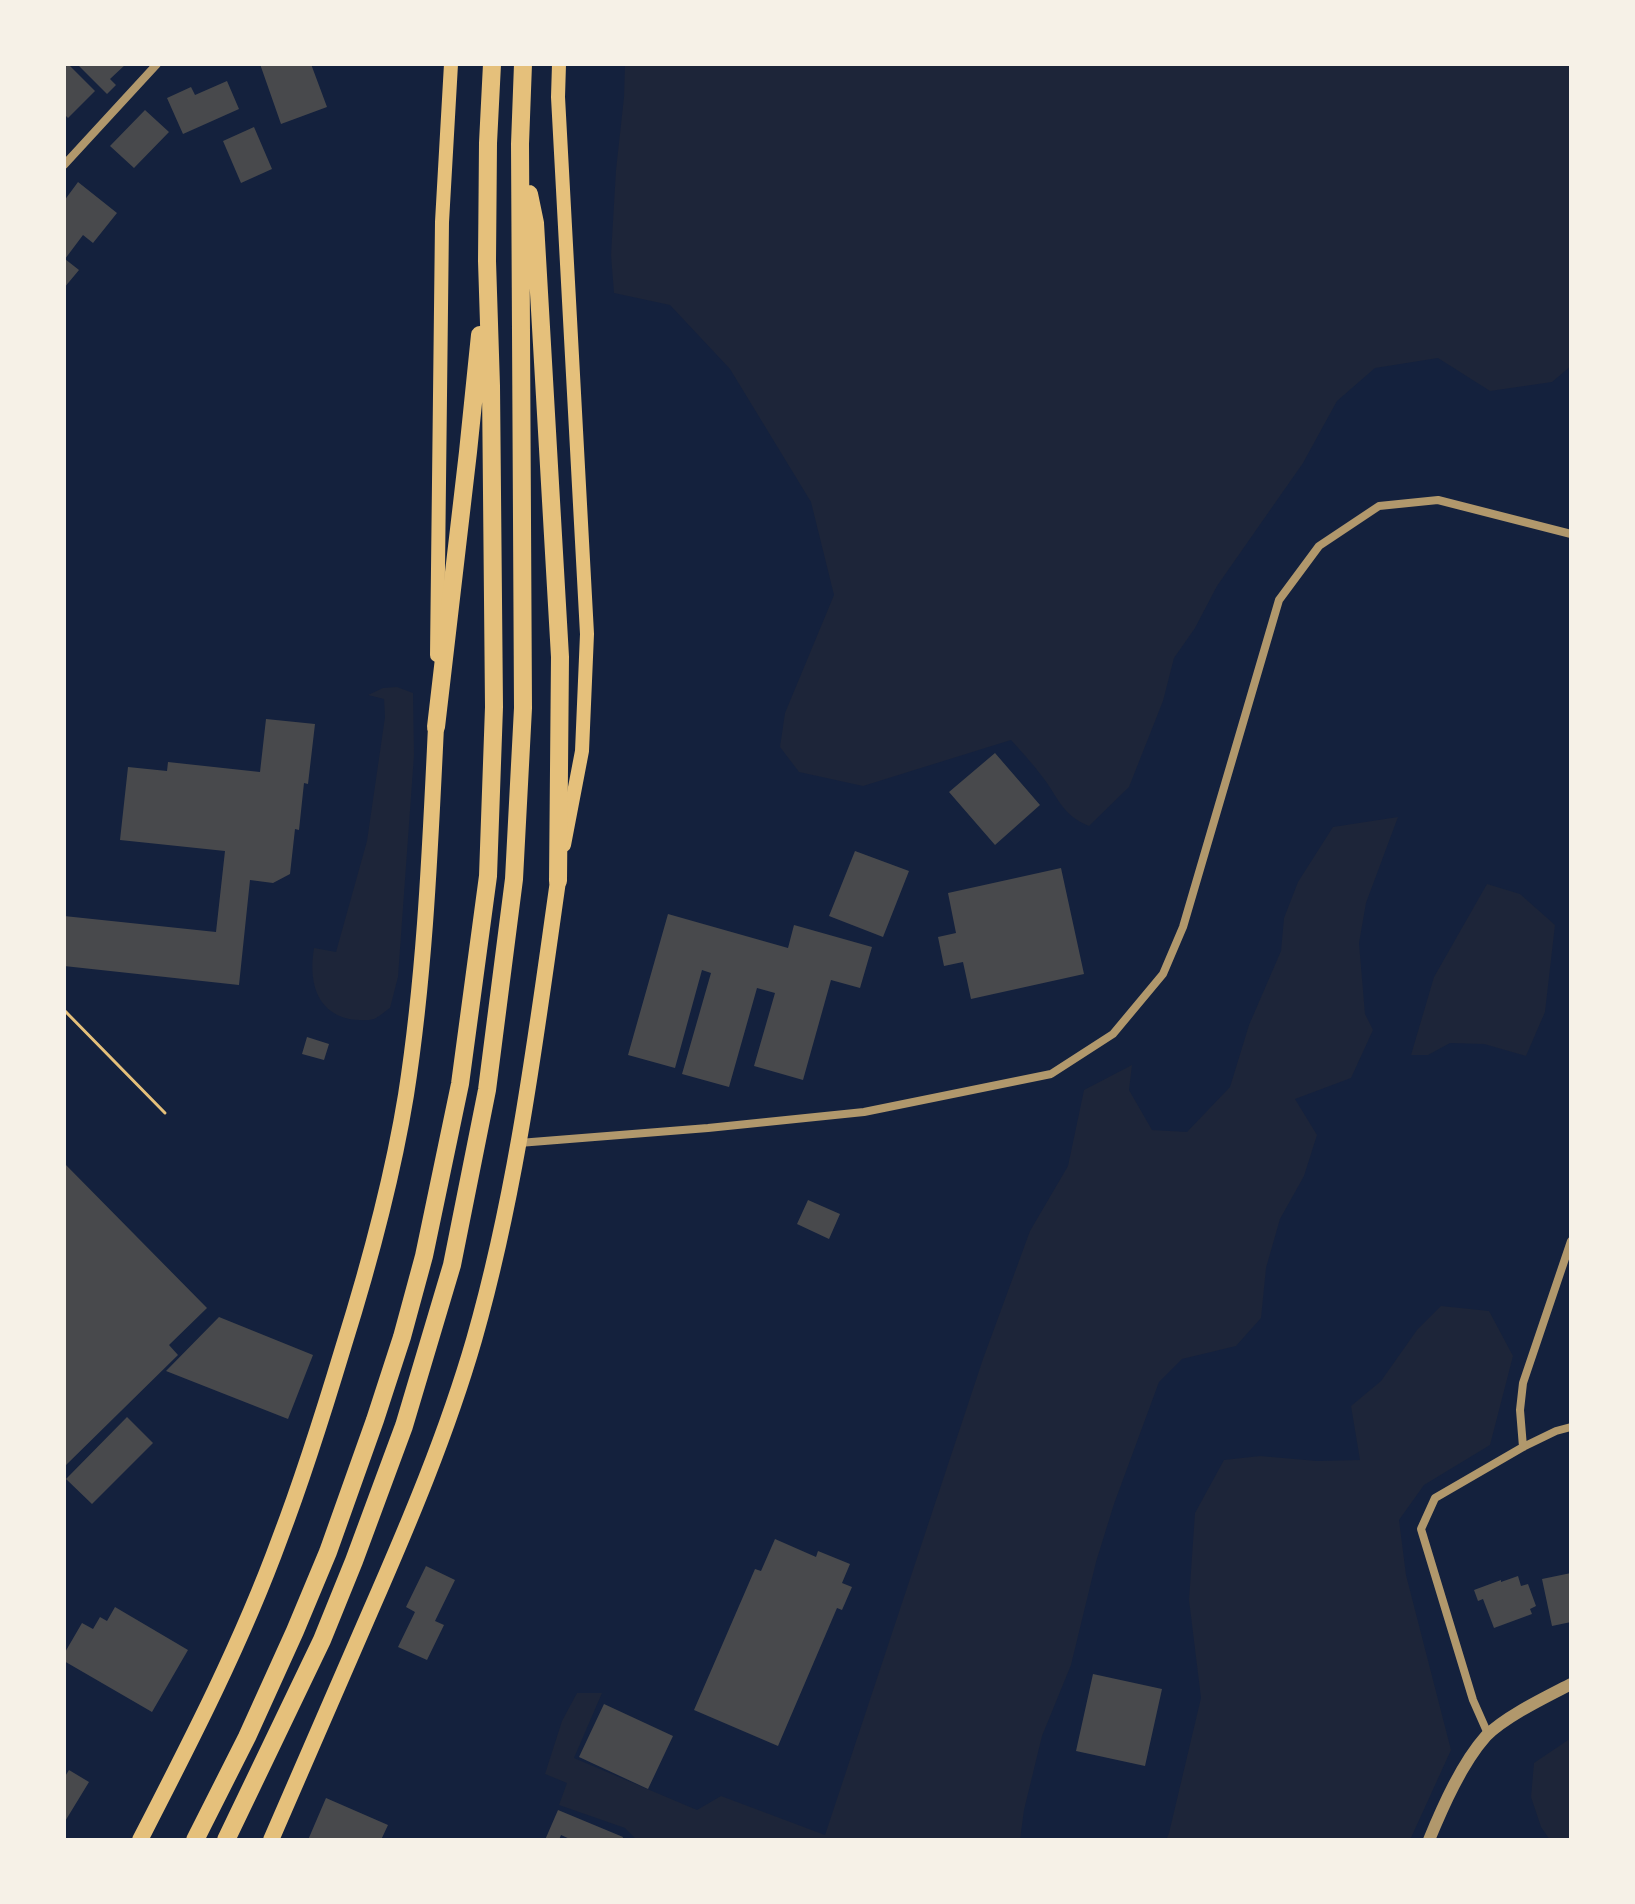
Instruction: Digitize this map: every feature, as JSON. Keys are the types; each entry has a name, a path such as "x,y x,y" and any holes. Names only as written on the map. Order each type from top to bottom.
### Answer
{"highway":[{"path":"195,1840 247,1737 295,1631 328,1552 375,1420 424,1256 460,1084 488,876 494,707 487,261 492,64"},
{"path":"226,1840 327,1627 404,1426 452,1265 487,1090 514,879 523,708 520,144 523,64"},
{"path":"520,144 535,223 560,657 558,881"},
{"path":"436,727 487,261"}],"main road":[{"path":"140,1840 222,1676 280,1540 320,1423 379,1227 406,1098 425,929 436,727 442,238 451,64"},
{"path":"271,1840 406,1528 447,1422 473,1342 500,1240 519,1143 558,881 582,751 587,634 558,97 559,64"}],"street":[{"path":"64,165 157,64"},
{"path":"519,1143 864,1112 1051,1074 1113,1034 1163,974 1183,927 1279,600 1319,546 1379,506 1438,500 1571,534"},
{"path":"1523,1447 1520,1410 1523,1383 1571,1241"},
{"path":"1488,1734 1473,1700 1421,1529 1435,1498 1523,1447 1571,1427"},
{"path":"1429,1840 1471,1756 1488,1734 1525,1708 1571,1684"}],"path":[{"path":"64,1010 165,1113"}],"shaded area":[{"path":"625,64 1571,64 1571,366 1552,382 1490,391 1438,358 1375,368 1337,401 1303,463 1217,586 1195,628 1174,658 1163,701 1129,787 1089,826 1066,811 1011,740 863,786 799,772 780,747 785,713 834,595 811,502 730,369 670,305 614,293 611,255"},
{"path":"397,687 413,693 414,755 398,977 390,1008 374,1019 349,1019 328,1009 316,992 312,971 314,948 336,952 367,841 385,717 384,699 368,695 383,688"},
{"path":"1398,817 1366,903 1359,943 1365,1014 1373,1030 1351,1078 1295,1099 1317,1135 1304,1176 1280,1219 1266,1268 1261,1318 1236,1346 1182,1359 1159,1382 1114,1504 1096,1562 1071,1665 1042,1736 1020,1840 637,1840 625,1828 559,1805 567,1783 545,1774 562,1721 577,1693 602,1693 574,1758 697,1810 721,1796 825,1835 983,1359 1030,1231 1068,1166 1084,1090 1132,1065 1129,1090 1152,1130 1187,1132 1230,1087 1249,1025 1281,951 1284,918 1298,882 1333,827"},
{"path":"1487,884 1520,894 1555,925 1545,1012 1526,1056 1484,1044 1450,1043 1428,1055 1411,1055 1434,977"},
{"path":"1441,1306 1489,1311 1513,1356 1490,1445 1424,1485 1399,1520 1406,1575 1451,1750 1410,1840 1166,1840 1201,1698 1189,1600 1195,1513 1224,1460 1260,1456 1317,1461 1360,1460 1351,1406 1381,1381 1417,1330"},
{"path":"1571,1738 1571,1840 1550,1840 1541,1827 1531,1797 1534,1763"}],"building":[{"path":"68,64 95,91 68,118 64,114 64,69"},
{"path":"77,64 126,64 110,79 116,85 107,94"},
{"path":"260,64 311,64 327,107 281,124"},
{"path":"227,81 239,109 183,134 167,98 191,87 195,95"},
{"path":"145,110 169,132 134,168 110,146"},
{"path":"254,127 272,169 241,183 223,141"},
{"path":"78,182 117,213 93,243 83,235 65,259 79,270 64,288 64,201"},
{"path":"266,719 315,724 308,784 304,783 290,874 273,883 250,880 239,985 64,966 64,916 216,932 225,851 120,840 128,767 167,771 168,762 260,772"},
{"path":"995,753 1040,805 995,845 949,792"},
{"path":"855,851 909,871 883,937 829,916"},
{"path":"1061,868 1084,974 971,999 963,962 944,966 938,937 956,933 948,893"},
{"path":"668,914 788,948 794,925 872,947 860,988 831,980 803,1080 754,1066 775,993 757,988 729,1087 682,1074 711,973 702,970 675,1068 628,1055"},
{"path":"307,1037 329,1044 324,1060 302,1054"},
{"path":"64,1163 207,1308 169,1345 178,1355 64,1467"},
{"path":"808,1200 840,1214 829,1239 797,1224"},
{"path":"219,1317 313,1355 288,1419 166,1371"},
{"path":"127,1417 153,1443 92,1504 66,1479"},
{"path":"775,1539 816,1557 818,1551 850,1564 842,1583 852,1587 842,1610 837,1608 778,1746 694,1710 755,1569 761,1571"},
{"path":"426,1566 455,1580 435,1621 444,1625 427,1660 398,1647 415,1612 406,1607"},
{"path":"1571,1573 1571,1622 1552,1626 1542,1579"},
{"path":"1518,1576 1521,1586 1528,1584 1536,1606 1530,1609 1532,1614 1494,1628 1483,1599 1478,1601 1474,1590"},
{"path":"115,1607 188,1650 152,1712 64,1661 64,1654 82,1623 93,1629 100,1617 107,1621"},
{"path":"1093,1674 1162,1689 1145,1766 1076,1751"},
{"path":"604,1704 673,1736 648,1789 579,1757"},
{"path":"69,1770 89,1782 64,1823 64,1778"},
{"path":"326,1798 388,1825 381,1840 308,1840"},
{"path":"558,1810 623,1837 622,1840 572,1840 561,1835 559,1840 545,1840"}]}
